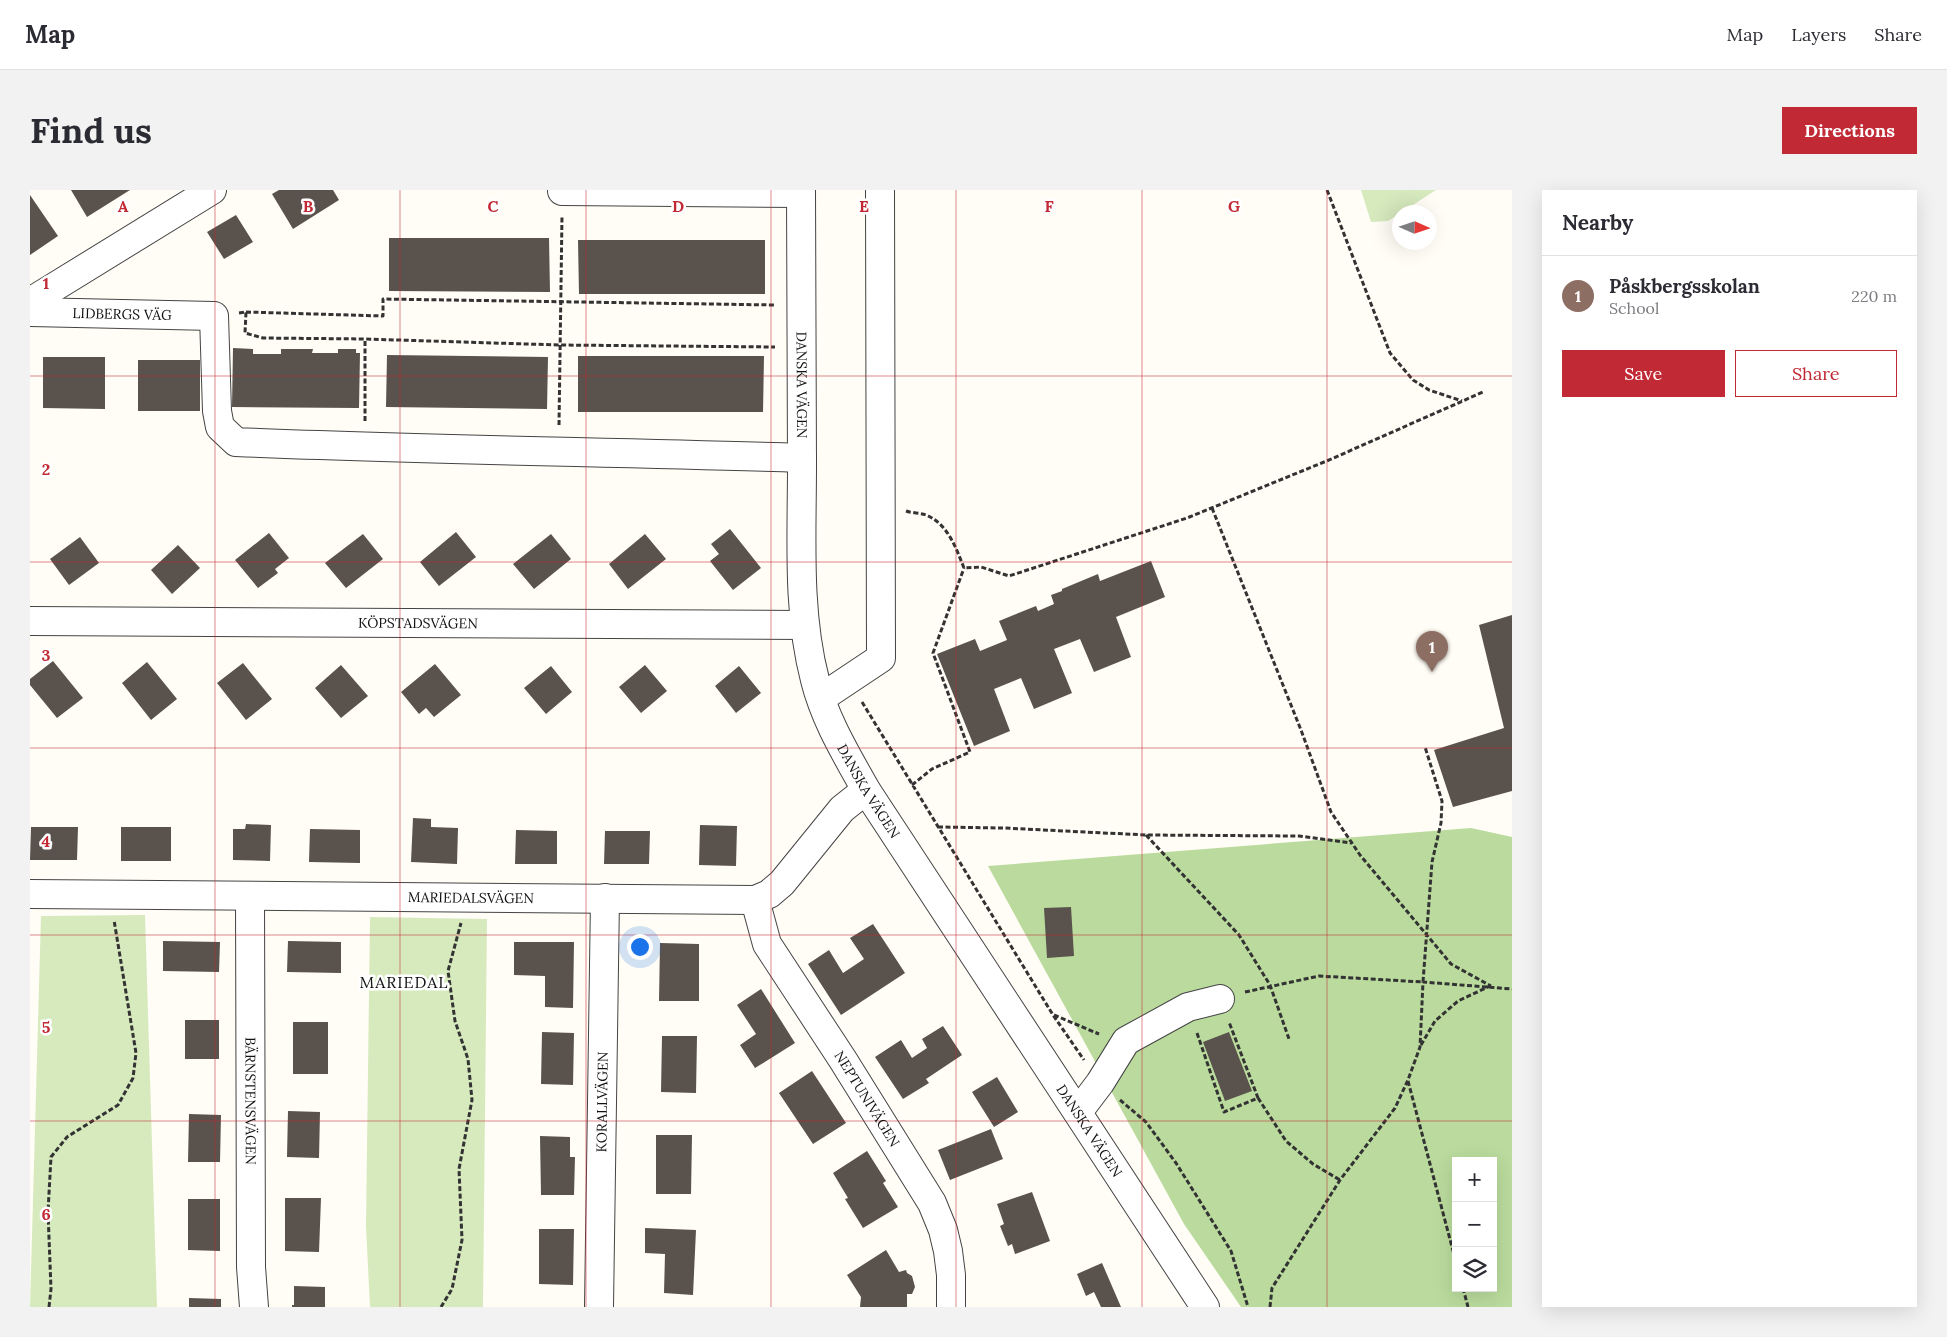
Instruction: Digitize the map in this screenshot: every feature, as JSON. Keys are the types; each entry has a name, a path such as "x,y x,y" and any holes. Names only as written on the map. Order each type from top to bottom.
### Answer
{"street":[{"path":"30,302 212,190"},
{"path":"821,698 881,658 880,190"},
{"path":"562,191 801,192"},
{"name":"DANSKA VÄGEN","path":"801,192 802,555 804,626 815,680 821,698 834,731 866,790 1205,1307"},
{"name":"LIDBERGS VÄG","path":"30,312 214,316"},
{"path":"214,316 217,411 220,427 236,442 802,458"},
{"name":"KÖPSTADSVÄGEN","path":"30,621 804,626"},
{"path":"755,900 769,894 782,883 842,809 866,790"},
{"name":"MARIEDALSVÄGEN","path":"30,894 472,896 755,900"},
{"name":"BÄRNSTENSVÄGEN","path":"250,896 251,1267 254,1307"},
{"name":"KORALLVÄGEN","path":"599,1307 605,898"},
{"name":"NEPTUNIVÄGEN","path":"755,900 767,944 843,1060 932,1203 943,1230 948,1251 951,1275 951,1307"},
{"path":"1078,1112 1100,1083 1126,1041 1188,1007 1220,999"}],"path":[{"path":"1328,190 1390,353 1413,380 1429,390 1462,401"},
{"path":"559,450 562,191"},
{"path":"214,316 246,312 383,316 383,299 801,306"},
{"path":"246,312 245,333 263,338 559,345 801,347"},
{"path":"365,339 365,447"},
{"path":"964,568 981,567 1009,576 1187,518 1329,460 1483,392"},
{"path":"881,506 926,516 940,525 951,537 964,568 933,653 970,752 932,768 912,785"},
{"path":"1212,508 1301,730 1331,812 1352,843 1451,964 1491,986"},
{"path":"849,680 1053,1015 1100,1083 1146,1122 1176,1163 1231,1251 1248,1307"},
{"path":"1420,1047 1432,862 1441,823 1442,801 1425,747"},
{"path":"938,827 1146,835 1299,836 1352,843"},
{"path":"1146,835 1239,935 1270,985 1289,1039"},
{"path":"49,1307 51,1289 48,1212 51,1157 67,1138 118,1105 133,1078 136,1053 110,894"},
{"path":"441,1307 452,1289 462,1240 459,1170 472,1100 468,1059 455,1021 448,971 458,932 472,896"},
{"path":"1340,1180 1313,1164 1286,1141 1258,1098 1220,999 1270,985 1319,976 1491,986 1512,989"},
{"path":"1270,1307 1272,1288 1340,1180 1395,1108 1420,1047 1435,1021 1458,1001 1491,986"},
{"path":"1188,1007 1224,1112 1258,1098"},
{"path":"1053,1015 1108,1037 1126,1041"},
{"path":"1408,1080 1452,1247"},
{"path":"1464,1292 1468,1307"}],"green space":[{"path":"1361,190 1436,190 1413,205 1392,205 1392,218 1388,221 1371,222"},
{"path":"1471,828 1512,837 1512,1307 1241,1307 1184,1224 988,866"},
{"path":"145,915 157,1307 30,1307 41,916"},
{"path":"370,917 487,919 483,1307 370,1307 366,1226"}],"building":[{"path":"71,190 130,190 87,217"},
{"path":"279,190 333,190 339,200 293,229 272,194"},
{"path":"30,195 58,236 30,255"},
{"path":"236,215 253,242 224,259 207,232"},
{"path":"389,238 549,238 550,292 389,291"},
{"path":"578,240 765,240 765,294 579,294"},
{"path":"233,348 253,349 253,354 281,354 281,349 313,349 312,353 338,353 338,349 356,349 356,353 360,353 359,408 232,407"},
{"path":"387,355 548,357 547,409 386,407"},
{"path":"578,356 764,356 763,412 578,412"},
{"path":"43,357 105,357 105,409 43,408"},
{"path":"138,360 200,360 200,411 138,411"},
{"path":"730,529 761,568 733,590 710,561 719,554 711,544"},
{"path":"456,532 476,557 439,586 420,562"},
{"path":"269,533 289,558 275,569 278,573 258,588 235,560"},
{"path":"363,534 383,559 346,588 325,563"},
{"path":"551,534 571,559 534,589 513,564"},
{"path":"645,534 666,559 628,589 609,564"},
{"path":"80,537 99,563 69,585 50,559"},
{"path":"178,545 200,568 172,594 151,570"},
{"path":"1151,561 1165,597 1116,617 1131,657 1094,672 1080,639 1054,649 1072,693 1034,709 1021,678 994,689 1010,731 974,746 937,654 975,639 980,651 1007,640 999,621 1036,606 1038,611 1054,604 1051,595 1098,574 1100,581"},
{"path":"1512,615 1512,791 1453,807 1434,750 1504,728 1479,625"},
{"path":"53,661 83,698 57,718 30,685 30,679"},
{"path":"147,662 177,699 151,720 122,683"},
{"path":"243,663 272,699 246,720 217,683"},
{"path":"435,664 461,695 434,717 426,708 419,714 401,692"},
{"path":"341,665 368,696 341,718 315,688"},
{"path":"645,665 667,691 641,713 619,687"},
{"path":"551,666 572,692 546,714 524,688"},
{"path":"739,666 761,693 736,713 715,686"},
{"path":"413,818 431,819 431,827 458,828 457,864 411,862"},
{"path":"246,824 271,825 270,861 233,860 233,829 245,829"},
{"path":"700,825 737,826 736,866 699,865"},
{"path":"31,827 78,827 77,860 30,860"},
{"path":"121,827 171,827 171,861 121,861"},
{"path":"310,829 360,830 360,863 309,862"},
{"path":"516,830 557,831 557,864 515,864"},
{"path":"605,831 650,831 649,864 604,864"},
{"path":"1071,907 1074,956 1047,958 1044,908"},
{"path":"873,924 905,973 841,1015 808,964 829,950 843,973 864,959 850,938"},
{"path":"163,941 220,942 219,972 163,971"},
{"path":"288,941 341,942 341,973 287,972"},
{"path":"514,942 574,942 573,1008 545,1007 545,976 514,975"},
{"path":"660,943 699,944 699,1001 659,1001"},
{"path":"761,989 795,1043 755,1068 740,1045 756,1034 737,1005"},
{"path":"185,1020 219,1020 219,1059 185,1059"},
{"path":"293,1022 328,1022 328,1074 293,1074"},
{"path":"943,1026 962,1055 926,1079 929,1083 903,1099 875,1057 901,1040 912,1058 927,1048 922,1039"},
{"path":"542,1032 574,1033 573,1085 541,1084"},
{"path":"1229,1032 1252,1091 1225,1101 1203,1042"},
{"path":"662,1036 697,1036 696,1093 661,1092"},
{"path":"812,1071 846,1123 813,1144 779,1093"},
{"path":"997,1077 1018,1112 994,1127 972,1092"},
{"path":"288,1111 320,1112 319,1158 287,1157"},
{"path":"189,1114 221,1115 220,1162 188,1162"},
{"path":"991,1129 1003,1159 950,1180 938,1150"},
{"path":"656,1135 692,1135 691,1194 656,1194"},
{"path":"540,1136 570,1137 570,1157 575,1157 574,1195 541,1195"},
{"path":"867,1151 886,1181 883,1183 898,1207 863,1228 845,1199 848,1198 833,1173"},
{"path":"1032,1192 1050,1241 1015,1254 1012,1244 1008,1246 1000,1226 1004,1224 997,1204"},
{"path":"285,1198 321,1198 319,1252 285,1251"},
{"path":"188,1199 220,1199 220,1251 188,1250"},
{"path":"645,1228 696,1230 693,1295 664,1293 665,1254 645,1253"},
{"path":"539,1229 574,1229 573,1285 539,1284"},
{"path":"886,1250 899,1272 906,1270 912,1276 915,1287 912,1294 907,1294 907,1307 860,1307 861,1297 847,1275"},
{"path":"1102,1263 1121,1307 1101,1307 1094,1292 1086,1296 1077,1274"},
{"path":"294,1286 325,1287 325,1307 292,1307 294,1305"},
{"path":"189,1298 221,1299 221,1307 189,1307"}],"place":[{"name":"Påskbergsskolan","path":"1432,672"}],"district":[{"name":"MARIEDAL","path":"404,982"}]}
